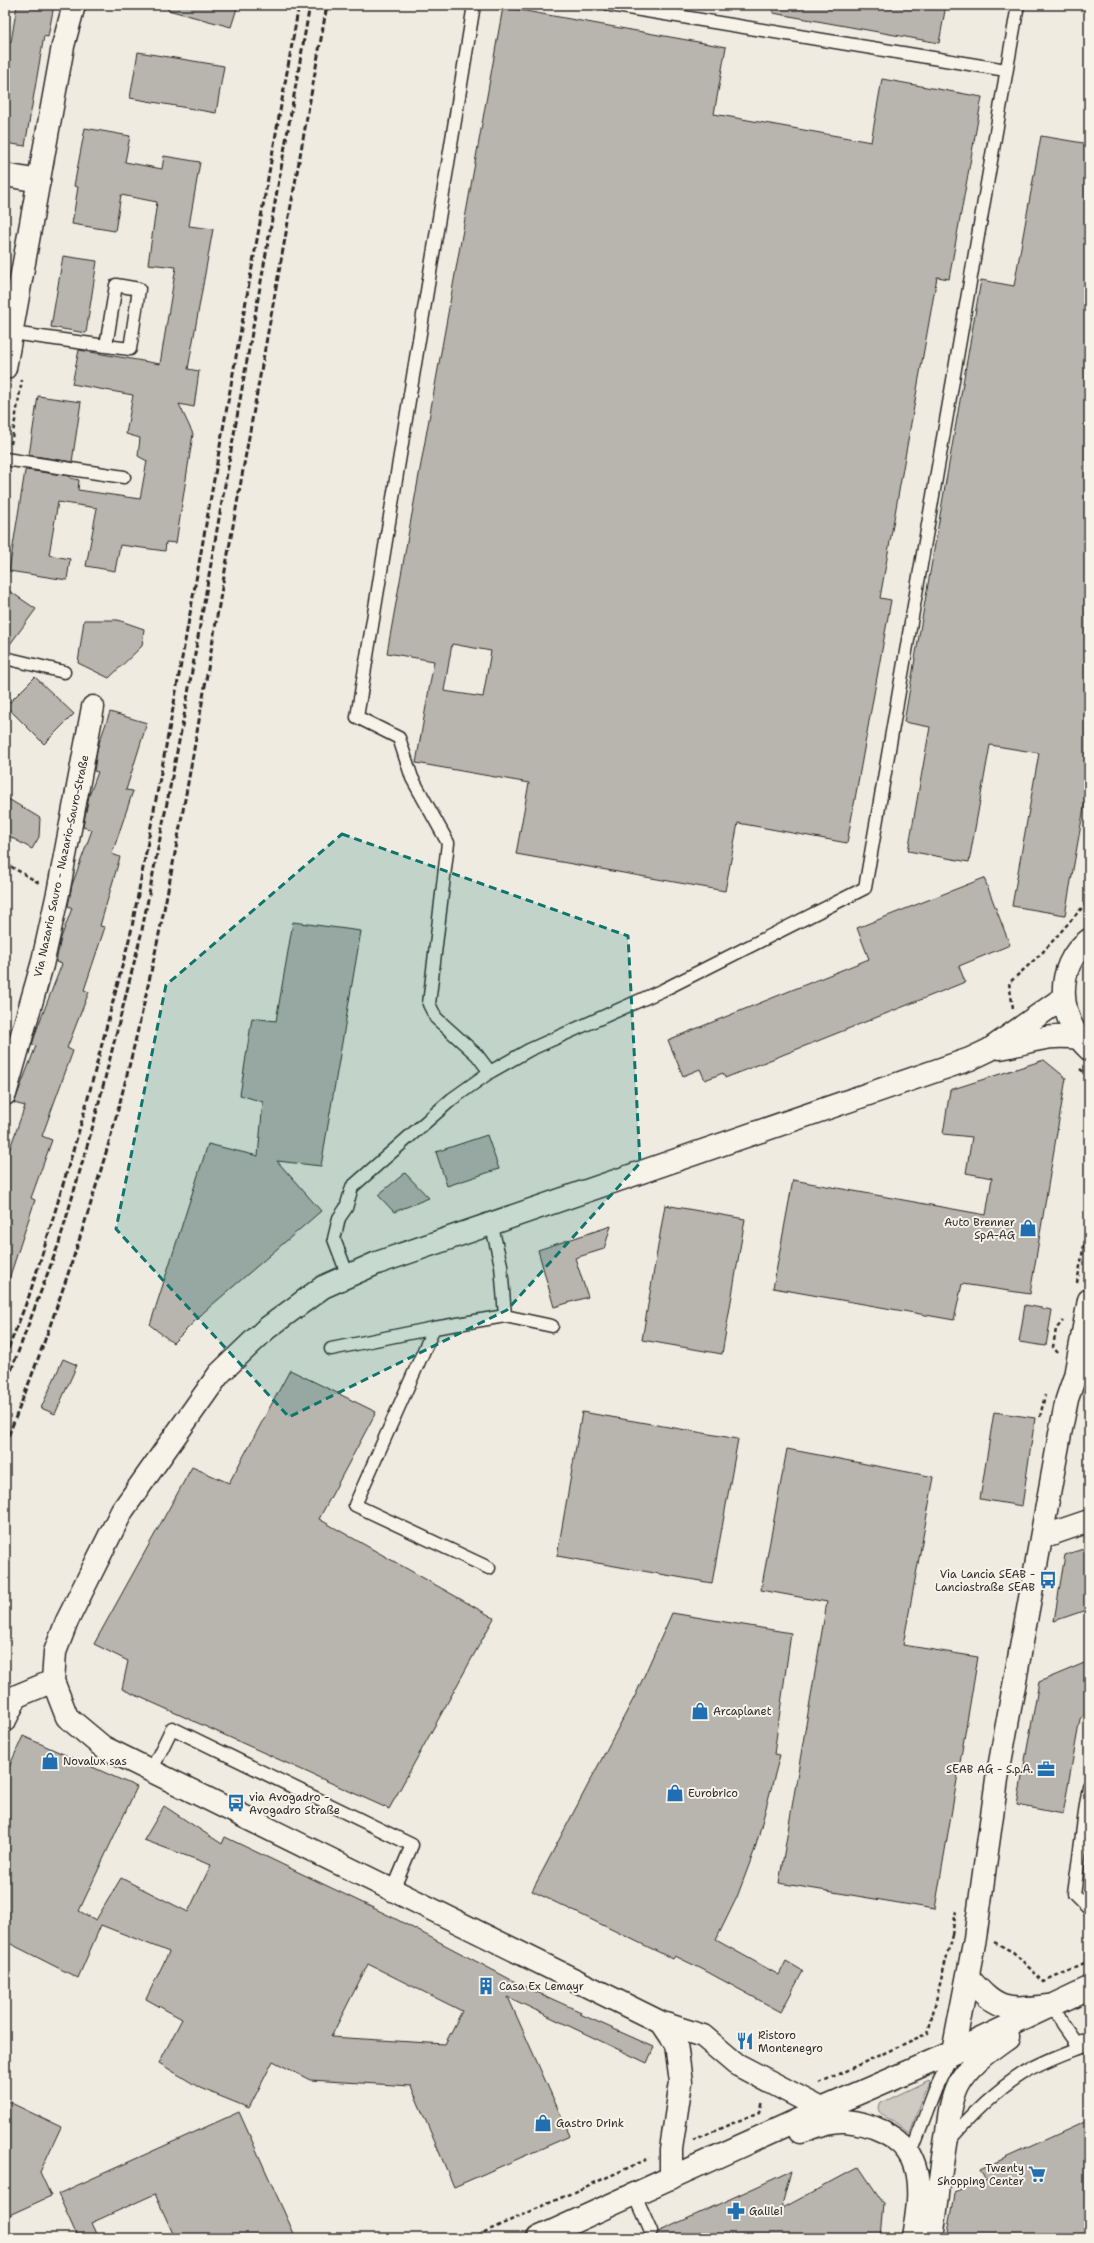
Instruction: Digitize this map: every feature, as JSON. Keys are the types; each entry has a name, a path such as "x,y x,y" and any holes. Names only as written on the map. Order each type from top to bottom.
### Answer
{"street":[{"path":"5,368 12,333 11,302 39,181 63,46 74,5"},
{"path":"5,175 39,181"},
{"name":"Via Nazario Sauro - Nazario-Sauro-Straße","path":"5,1094 42,965 58,893 93,707"},
{"path":"1084,1044 1068,1019 1063,998 1068,967 1080,946 1089,940"},
{"path":"822,2109 736,2064 703,2036 662,2023 103,1747 67,1717 53,1681 55,1652 67,1621 122,1511 219,1374 266,1329 323,1287 377,1263 970,1060 989,1050 1019,1030 1063,998"},
{"path":"989,1050 1024,1044 1045,1036 1063,1036 1084,1044"},
{"path":"953,2052 968,1977 995,1794 1065,1406 1075,1376 1089,1300"},
{"path":"1042,1537 1089,1521"},
{"path":"5,1720 17,1696 53,1681"},
{"path":"968,1977 986,1998 1002,2008 1020,2009 1053,2005"},
{"path":"538,2238 748,2144 822,2109 953,2052 1089,1988"},
{"path":"932,2238 950,2111 958,2085 972,2067 987,2052 1053,2005"},
{"path":"662,2023 676,2044 680,2082 671,2149 671,2178"},
{"path":"748,2144 794,2134 822,2124 844,2121 873,2128 895,2138 910,2156 915,2171 918,2193 913,2238"}],"lane":[{"path":"474,5 357,717 399,738 412,778 448,843 429,1004 432,1013 436,1018 478,1055 490,1072"},
{"path":"610,5 1006,70"},
{"path":"348,1276 334,1239 339,1218 346,1208 352,1188 452,1099 490,1072 529,1050 663,990 865,888 1018,5"},
{"path":"12,333 106,346 130,349 139,289 116,285 106,346"},
{"path":"5,459 124,477"},
{"path":"5,658 64,672"},
{"path":"491,1224 501,1265 505,1316"},
{"path":"331,1350 434,1328 505,1316 552,1326"},
{"path":"434,1328 355,1505 489,1568"},
{"path":"152,1771 172,1728 412,1845 393,1890"},
{"path":"1089,1786 1088,1805 1074,1894 1089,1909"},
{"path":"1053,2005 1063,2025 1075,2042 1089,2040"},
{"path":"944,2147 964,2123 983,2105 1022,2073 1089,2044"},
{"path":"910,2156 935,2090 953,2052"},
{"path":"635,2195 651,2231"}],"path":[{"path":"5,863 58,893"},
{"path":"1019,1030 1009,983 1042,953 1089,900"}],"highlighted area":[{"path":"342,834 628,936 640,1163 507,1310 289,1417 116,1229 166,985"}],"shaded area":[{"path":"929,2080 930,2083 924,2092 910,2133 899,2124 883,2116 879,2110 881,2103"}],"building":[{"path":"17,5 54,5 48,37 44,36 25,146 5,143 5,41 11,42"},
{"path":"169,5 238,5 231,27 168,10"},
{"path":"773,5 946,5 939,43 773,13"},
{"path":"503,7 726,47 714,114 871,142 882,79 982,97 949,279 937,277 880,598 891,600 847,843 738,823 725,891 516,854 529,783 416,763 434,661 387,653","holes":["452,644 491,651 483,697 444,691"]},
{"path":"138,52 224,66 216,113 130,98"},
{"path":"85,128 130,136 125,162 162,169 164,156 200,162 189,226 213,229 188,369 199,371 194,407 179,404 193,434 176,543 166,542 165,551 120,545 115,571 86,566 97,508 58,502 49,555 70,559 67,580 9,571 25,471 70,476 70,478 79,480 78,490 140,499 147,461 138,456 140,438 126,434 133,395 72,384 79,350 160,364 176,267 148,264 157,202 121,195 115,231 72,224 78,187 74,186"},
{"path":"1041,136 1089,144 1089,779 1065,915 1012,906 1039,753 990,745 969,862 908,851 930,727 904,722 981,280 1014,286"},
{"path":"63,256 97,261 86,333 51,327"},
{"path":"38,396 81,402 72,462 29,455"},
{"path":"5,588 36,609 5,651"},
{"path":"84,620 118,620 144,629 142,646 109,678 78,663"},
{"path":"35,677 74,714 44,744 6,706"},
{"path":"110,712 147,723 126,790 133,791 112,854 120,857 100,926 105,927 84,990 89,992 67,1048 73,1051 42,1136 52,1140 31,1198 35,1200 8,1282 5,1282 5,1162 25,1106 14,1103 36,1046 32,1045 38,1026 62,964 56,962 61,938 72,908 68,906 72,885 92,830 83,827 89,796 98,772 94,771 98,746"},
{"path":"5,797 40,818 39,837 32,849 5,834"},
{"path":"984,878 1010,945 959,966 965,982 725,1078 723,1073 705,1080 700,1069 683,1076 668,1040 869,959 857,928"},
{"path":"293,922 361,931 321,1166 277,1161 321,1211 205,1311 173,1343 150,1325 208,1144 258,1156 263,1102 240,1095 252,1018 276,1021"},
{"path":"1044,1060 1066,1078 1030,1294 962,1284 954,1320 773,1288 793,1180 986,1215 992,1178 966,1173 972,1137 943,1134 950,1090"},
{"path":"487,1135 499,1169 447,1186 436,1152"},
{"path":"405,1173 429,1198 394,1212 378,1195"},
{"path":"665,1205 745,1219 722,1354 642,1340"},
{"path":"611,1226 604,1249 575,1258 588,1297 554,1307 538,1250"},
{"path":"1025,1305 1052,1310 1046,1346 1019,1342"},
{"path":"63,1359 77,1365 55,1414 41,1408"},
{"path":"290,1370 376,1412 319,1519 494,1618 389,1809 122,1689 128,1661 94,1644 192,1467 229,1483"},
{"path":"582,1412 738,1439 712,1583 557,1556"},
{"path":"994,1412 1035,1418 1022,1506 980,1499"},
{"path":"787,1449 934,1477 903,1645 978,1657 935,1909 779,1883 827,1602 761,1590"},
{"path":"1089,1547 1089,1609 1054,1621 1065,1555"},
{"name":"Eurobrico","path":"672,1613 791,1633 774,1754 780,1755 755,1849 737,1897 716,1940 779,1975 786,1961 803,1971 781,2012 702,1969 675,1956 673,1959 532,1891 636,1694"},
{"path":"1089,1661 1089,1708 1080,1719 1063,1814 1017,1805 1039,1682"},
{"path":"23,1736 137,1787 79,1911 96,1920 121,1878 188,1912 211,1865 144,1840 164,1806 222,1844 225,1837 392,1917 521,1985 581,2012 580,2014 654,2047 647,2063 508,1997 570,2136 454,2187 411,2086 310,2080 273,2061 249,2108 200,2088 159,2063 182,2019 146,1999 169,1952 101,1925 78,1978 5,1941 5,1776","holes":["368,1964 462,2011 445,2044 331,2037"]},
{"path":"5,2100 61,2127 40,2172 51,2196 5,2217"},
{"path":"239,2112 296,2238 175,2238 155,2194 91,2223 98,2238 78,2238 58,2194"},
{"name":"Twenty Shopping Center","path":"1089,2120 1089,2238 947,2238 955,2193 987,2180 981,2169"},
{"path":"859,2167 884,2204 881,2238 653,2238 658,2232 791,2171 781,2209"}],"railway":[{"path":"5,1357 29,1296 46,1242 83,1117 131,932 172,714 299,5"},
{"path":"5,1387 59,1243 94,1122 141,935 184,716 310,5"},
{"path":"5,1444 50,1327 77,1248 113,1128 146,993 161,925 187,788 327,5"}],"place":[{"name":"Auto Brenner SpA-AG","path":"1028,1228"},
{"name":"Via Lancia SEAB - Lanciastraße SEAB","path":"1048,1580"},
{"name":"Arcaplanet","path":"700,1711"},
{"name":"Novalux sas","path":"50,1761"},
{"name":"SEAB AG - S.p.A.","path":"1046,1769"},
{"name":"Eurobrico","path":"675,1793"},
{"name":"via Avogadro - Avogadro Straße","path":"236,1803"},
{"name":"Casa Ex Lemayr","path":"486,1986"},
{"name":"Ristoro Montenegro","path":"745,2041"},
{"name":"Gastro Drink","path":"543,2123"},
{"name":"Twenty Shopping Center","path":"1037,2174"},
{"name":"Galilei","path":"736,2211"}]}
